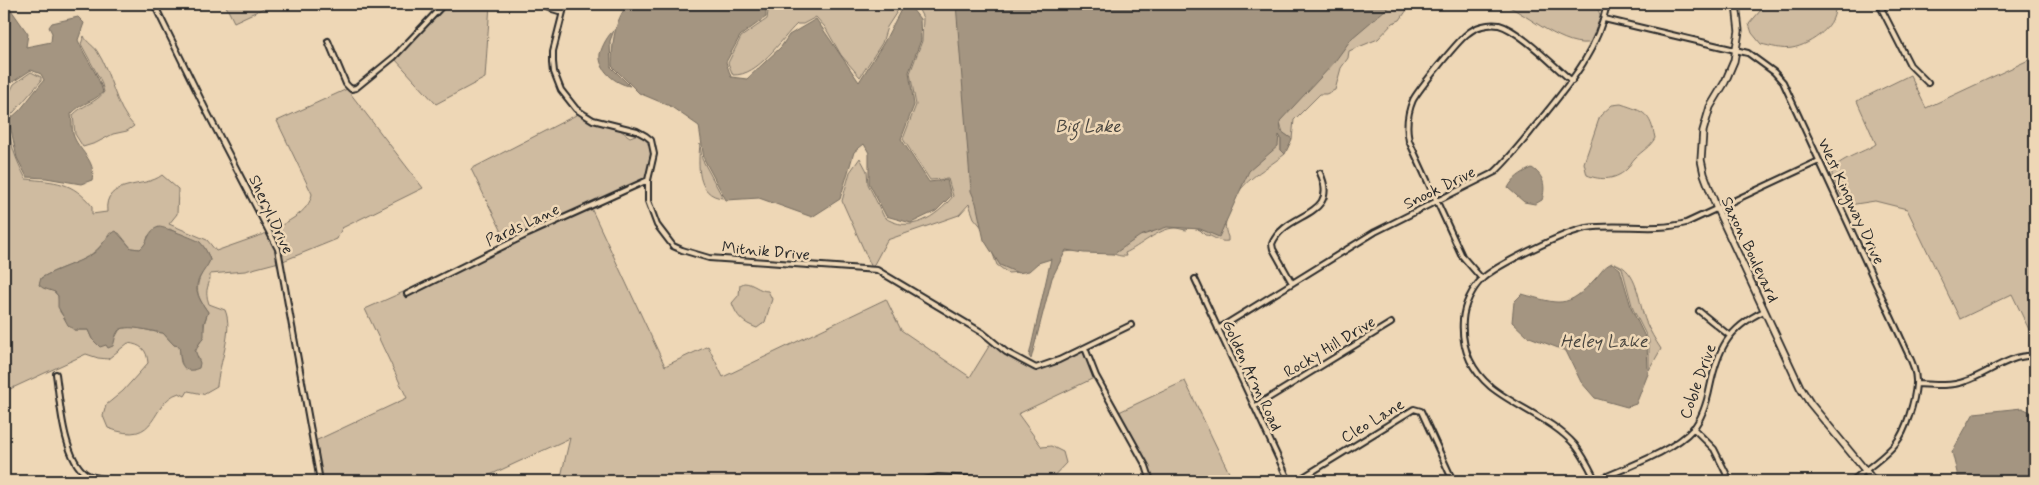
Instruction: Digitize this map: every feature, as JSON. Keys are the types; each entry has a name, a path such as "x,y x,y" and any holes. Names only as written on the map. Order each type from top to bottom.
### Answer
{"main road":[{"name":"Saxon Boulevard","path":"1736,4 1739,23 1736,51 1730,70 1710,107 1703,131 1701,160 1704,174 1717,209 1800,387 1810,403 1874,481"}],"street":[{"name":"Sheryl Drive","path":"154,4 278,249 320,481"},
{"path":"328,41 346,84 351,89 361,85 394,57 444,4"},
{"path":"536,4 562,12"},
{"name":"Mitnik Drive","path":"565,4 553,62 554,72 561,90 576,109 585,116 593,120 636,131 651,140 654,154 648,180 648,201 654,219 673,246 710,258 876,270 982,333 1006,352 1036,368 1059,360 1131,325"},
{"name":"Snook Drive","path":"1218,329 1375,232 1495,172 1508,159 1572,81 1596,42 1607,4"},
{"path":"1879,4 1910,65 1928,83"},
{"name":"West Kingway Drive","path":"1604,19 1748,54 1762,62 1783,82 1911,360 1916,384"},
{"path":"1482,279 1462,256 1409,141 1406,130 1407,120 1414,100 1465,36 1474,29 1490,25 1499,25 1512,30 1572,81"},
{"path":"1596,481 1575,445 1545,422 1491,387 1468,360 1464,344 1463,315 1474,289 1482,279 1503,264 1578,230 1598,227 1671,227 1686,223 1820,161"},
{"path":"1292,283 1272,244 1280,230 1318,208 1322,203 1326,195 1325,182 1320,173"},
{"name":"Pards Lane","path":"406,294 528,234 648,180"},
{"name":"Golden Arm Road","path":"1195,279 1289,481"},
{"path":"1700,311 1730,336"},
{"name":"Coble Drive","path":"1596,481 1667,448 1682,439 1693,428 1705,405 1717,356 1730,336 1750,318 1764,311"},
{"name":"Rocky Hill Drive","path":"1254,407 1391,323"},
{"path":"1085,348 1096,376 1146,466 1151,481"},
{"path":"1852,481 1887,452 1900,438 1909,415 1916,384 1955,384 1966,382 2016,358 2035,356"},
{"path":"56,374 64,431 77,466 88,475 120,481"},
{"name":"Cleo Lane","path":"1297,481 1414,409 1421,411 1453,481"},
{"path":"1693,428 1714,448 1730,481"},
{"path":"920,481 938,477 972,479"}],"shaded area":[{"path":"225,4 267,4 264,8 234,22"},
{"path":"447,4 490,4 485,78 436,104 395,59"},
{"path":"769,4 902,4 887,27 882,43 860,77 841,55 825,27 816,17 803,24 797,24 768,56 752,70 743,74 733,75 728,63 741,37 767,19"},
{"name":"Big Lake","path":"911,4 994,4 1279,135 1281,138 1281,150 1285,154 1252,178 1239,192 1226,221 1228,241 1218,240 1190,227 1187,230 1169,229 1156,234 1125,253 1126,256 1096,251 1065,252 1051,278 1053,255 1020,272 1008,273 997,265 984,230 974,218 969,204 959,215 887,240 872,268 842,201 850,172 860,158 867,171 868,184 884,217 893,222 913,224 922,221 939,211 953,196 948,179 930,180 903,139 916,105 910,73 922,41 923,18 917,6"},
{"path":"1388,4 1411,4 1400,20 1393,23 1378,39 1349,51 1348,58 1341,68 1335,90 1326,94 1320,94 1294,120 1292,139 1283,133 1280,122 1274,112 1325,58"},
{"path":"1503,4 1597,4 1595,7 1600,15 1600,24 1593,42 1571,41 1547,30"},
{"path":"1766,4 1834,4 1835,12 1828,26 1815,38 1800,46 1781,48 1761,44 1752,33 1749,24"},
{"path":"84,36 102,60 117,100 134,126 127,131 113,134 83,147 75,134 73,115 104,92 101,81 81,44"},
{"path":"2035,57 2034,340 2012,294 1960,319 1907,209 1875,201 1849,205 1840,194 1832,174 1833,169 1837,165 1876,144 1857,101 1910,75 1926,108"},
{"path":"31,72 41,77 41,81 7,120 13,150 26,179 54,182 70,187 92,206 92,214 107,212 108,201 118,189 146,182 162,175 178,189 177,214 169,224 207,240 216,251 267,233 276,250 279,262 245,271 210,274 207,290 209,304 225,310 228,327 217,386 203,394 188,391 185,396 179,393 169,398 152,421 145,428 137,432 125,433 108,428 103,416 106,405 123,391 148,363 145,351 133,344 128,343 108,359 86,354 8,390 7,397 4,400 4,104 14,84","holes":["170,229 199,244 210,260 198,283 199,298 208,312 202,340 196,350 194,370 182,365 179,346 174,345 163,333 125,328 120,329 115,338 92,339 88,330 74,330 60,312 58,296 41,278 87,257 103,243 110,233 119,233 131,248 140,249 146,244 148,236"]},
{"path":"347,89 423,188 342,228 337,239 283,261 280,249 271,231 302,212 310,201 312,194 277,121"},
{"path":"1621,104 1636,109 1648,118 1655,138 1634,159 1628,168 1619,175 1603,179 1587,175 1584,163 1600,116 1612,105"},
{"path":"578,114 593,122 617,128 630,137 638,134 644,137 650,147 647,177 507,242 471,169"},
{"path":"700,144 702,159 723,198 714,196 703,185 699,169"},
{"path":"591,208 665,366 708,346 723,377 886,299 901,330 970,377 991,343 1005,354 1035,370 1054,365 1084,351 1094,378 1018,414 1042,447 1051,446 1063,452 1066,463 1049,481 974,481 975,477 949,476 909,481 560,481 570,438 477,481 322,481 315,441 407,398 365,309 410,289 404,292 406,296"},
{"path":"1614,263 1622,267 1628,272 1633,280 1646,322 1661,349 1649,370 1649,341 1633,309 1622,268"},
{"path":"744,283 768,291 772,299 765,322 757,328 741,319 732,303 739,295 740,285"},
{"path":"1185,381 1233,481 1153,481 1148,465 1138,451 1119,412"}],"water":[{"path":"4,4 7,4 28,34 26,47 51,42 52,33 49,27 52,23 78,17 84,23 78,40 98,78 103,92 71,114 73,134 75,140 90,161 93,173 92,180 81,184 27,177 17,158 9,120 20,110 44,80 41,74 31,70 8,85 4,94"},
{"path":"628,4 766,4 766,17 740,36 726,62 731,77 747,79 781,47 789,35 816,19 859,82 883,44 904,4 908,4 920,19 921,40 909,72 914,105 901,139 929,182 947,180 951,196 936,211 911,223 886,216 869,183 869,153 864,144 854,152 840,199 812,217 759,198 726,200 704,159 699,126 670,106 639,93 612,66 617,25"},
{"name":"Big Lake","path":"956,4 1392,4 1352,38 1333,64 1280,121 1281,131 1292,139 1285,154 1281,150 1281,138 1279,135 1278,146 1249,171 1219,237 1200,229 1167,227 1140,236 1114,254 1066,250 1052,278 1031,359 1029,356 1051,259 1038,263 1029,271 1018,273 1000,265 984,240 976,203 971,191"},
{"path":"614,30 610,41 611,67 630,86 619,82 609,75 600,60 604,44"},
{"path":"1532,168 1539,174 1544,186 1542,200 1535,204 1524,202 1508,188 1518,176"},
{"path":"159,227 200,242 210,260 200,277 197,287 198,296 208,312 204,323 204,336 195,350 200,363 199,368 192,370 184,368 179,346 174,345 163,333 133,328 122,329 118,331 113,346 108,348 106,345 100,347 92,339 88,330 74,330 68,325 58,307 58,296 55,292 39,285 41,278 94,253 116,231 131,248 140,249 152,231"},
{"name":"Heley Lake","path":"1612,263 1620,269 1632,310 1647,341 1648,374 1636,404 1627,407 1595,398 1581,382 1566,351 1527,336 1512,322 1514,302 1522,294 1554,302 1569,300 1577,296"},
{"path":"2022,408 2035,414 2035,481 1959,481 1952,452 1974,413"}]}
